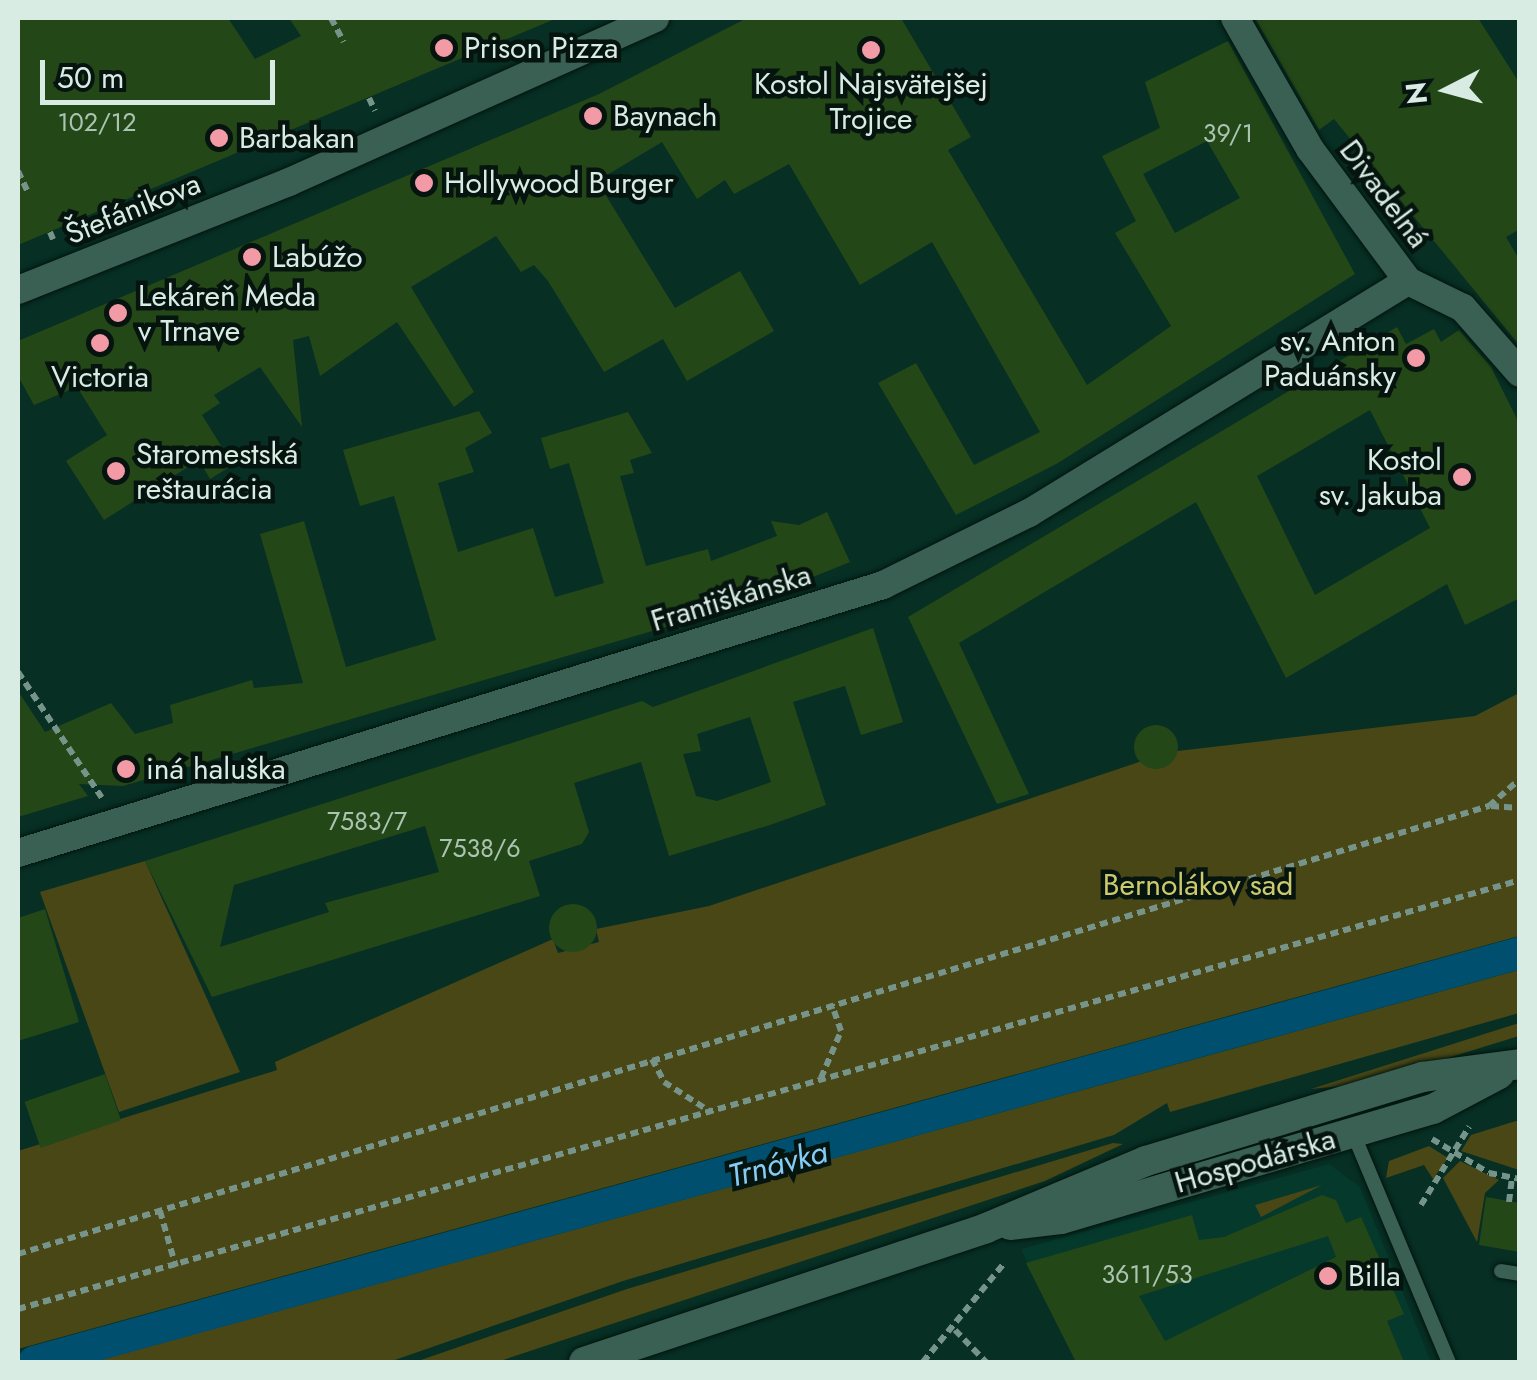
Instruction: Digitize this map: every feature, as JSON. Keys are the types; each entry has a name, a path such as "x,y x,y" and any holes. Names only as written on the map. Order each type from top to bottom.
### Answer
{"street":[{"name":"Štefánikova","path":"18,290 289,182 655,18"},
{"name":"Divadelná","path":"1235,18 1310,150 1408,281 1463,308 1520,373"},
{"name":"Františkánska","path":"18,853 883,585 1029,512 1408,281"},
{"name":"Hospodárska","path":"986,1228 1061,1219 1433,1109 1517,1065"},
{"name":"Hospodárska","path":"584,1362 986,1228 1146,1160 1423,1077 1517,1065"}],"lane":[{"path":"1353,1132 1449,1362"},
{"path":"1501,1271 1520,1274"}],"path":[{"path":"331,18 344,42"},
{"path":"370,98 375,111"},
{"path":"18,170 28,192"},
{"path":"18,672 103,799"},
{"path":"1490,806 1520,779"},
{"path":"18,1254 1490,806 1520,808"},
{"path":"18,1309 176,1267 1520,880"},
{"path":"820,1079 840,1031 832,1005"},
{"path":"652,1059 664,1082 711,1112"},
{"path":"1420,1204 1470,1127"},
{"path":"1432,1139 1455,1154 1516,1178 1510,1202"},
{"path":"160,1211 176,1267"},
{"path":"923,1362 955,1330 1004,1262"},
{"path":"955,1330 986,1362"}],"shaded area":[{"path":"1329,1164 1360,1187 1431,1362 1076,1362 1021,1249"}],"green space":[{"name":"Bernolákov sad","path":"1519,693 1519,936 18,1349 18,1151 277,1070 275,1062 553,939 558,953 599,942 596,929 709,906 1169,752 1475,716"},
{"path":"145,861 240,1072 119,1112 40,892"},
{"path":"1519,970 1519,1013 1170,1112 1167,1103 1114,1135 623,1281 389,1362 93,1362"},
{"path":"1519,1023 1519,1036 1363,1084 1311,1089"},
{"path":"1519,1120 1519,1170 1461,1151 1471,1135"},
{"path":"1113,1143 1123,1144 1045,1181 497,1362 415,1362 627,1289"},
{"path":"1429,1146 1448,1158 1433,1179 1424,1165 1386,1178 1389,1161"},
{"path":"1460,1161 1499,1180 1485,1193 1477,1242 1443,1178"},
{"path":"1322,1185 1261,1217 1255,1205"}],"building":[{"path":"18,18 228,18 255,59 301,36 289,18 557,18 18,245"},
{"path":"747,18 901,18 971,137 948,150 1087,385 1171,326 1115,233 1136,221 1102,156 1160,128 1145,82 1228,41 1355,274 1058,463 956,515 878,383 916,363 974,465 1040,432 932,242 860,285 789,164 734,194 725,180 697,199 662,142 597,181 675,308 740,271 774,331 687,381 663,339 604,372 548,281 534,265 521,272 496,236 411,287 474,392 454,407 397,322 320,376 309,336 293,340 302,427 260,367 214,395 220,403 202,415 233,465 210,479 199,460 104,520 66,461 107,435 77,387 34,405 18,376 18,341 599,94","holes":["1207,141 1240,198 1175,233 1143,174"]},
{"path":"1255,18 1478,18 1520,84 1520,229 1506,237 1520,261 1520,346 1334,119 1319,130"},
{"path":"1397,327 1406,344 1434,329 1441,342 1459,330 1491,367 1520,425 1520,598 1465,625 1447,584 1286,678 1196,502 959,643 1029,794 997,804 908,617","holes":["1370,410 1430,528 1315,595 1257,476"]},
{"path":"479,411 492,433 465,448 474,472 438,483 458,552 533,528 555,597 604,583 569,463 550,469 541,438 628,412 652,453 630,460 634,473 620,476 646,566 708,549 711,561 777,536 771,521 799,525 827,512 850,562 751,602 123,786 79,784 88,796 18,817 18,691 45,732 111,703 135,734 173,723 170,705 252,680 254,688 303,683 260,534 304,521 346,667 436,640 394,496 360,506 343,450"},
{"path":"873,628 903,722 861,735 845,686 793,702 826,805 669,856 641,762 574,783 589,832 582,844 529,861 540,896 212,997 145,861 642,701 653,707","holes":["750,717 771,782 717,801 696,796 683,754 701,751 697,734","425,826 439,872 325,903 329,912 220,947 234,885"]},
{"path":"1156,725 1172,731 1178,747 1172,763 1156,769 1140,763 1134,747 1140,731"},
{"path":"573,904 590,911 597,928 590,945 573,952 556,945 549,928 556,911"},
{"path":"45,909 79,1022 18,1041 18,918"},
{"path":"105,1074 121,1120 41,1148 25,1102"},
{"path":"1322,1195 1336,1200 1346,1223 1361,1217 1404,1314 1387,1321 1404,1362 1076,1362 1026,1263 1192,1215 1199,1240 1224,1237","holes":["1328,1236 1336,1257 1165,1341 1139,1296"]},
{"path":"1486,1197 1520,1203 1520,1252 1479,1245"}],"waterway":[{"name":"Trnávka","path":"34,1362 1520,953"}],"place":[{"name":"Prison Pizza","path":"444,48"},
{"name":"Kostol Najsvätejšej Trojice","path":"871,50"},
{"name":"Baynach","path":"593,116"},
{"name":"Barbakan","path":"219,138"},
{"name":"Hollywood Burger","path":"424,183"},
{"name":"Labúžo","path":"252,257"},
{"name":"Lekáreň Meda v Trnave","path":"118,313"},
{"name":"Victoria","path":"100,343"},
{"name":"sv. Anton Paduánsky","path":"1416,358"},
{"name":"Staromestská reštaurácia","path":"116,471"},
{"name":"Kostol sv. Jakuba","path":"1462,477"},
{"name":"iná haluška","path":"126,769"},
{"name":"Billa","path":"1328,1276"}]}
